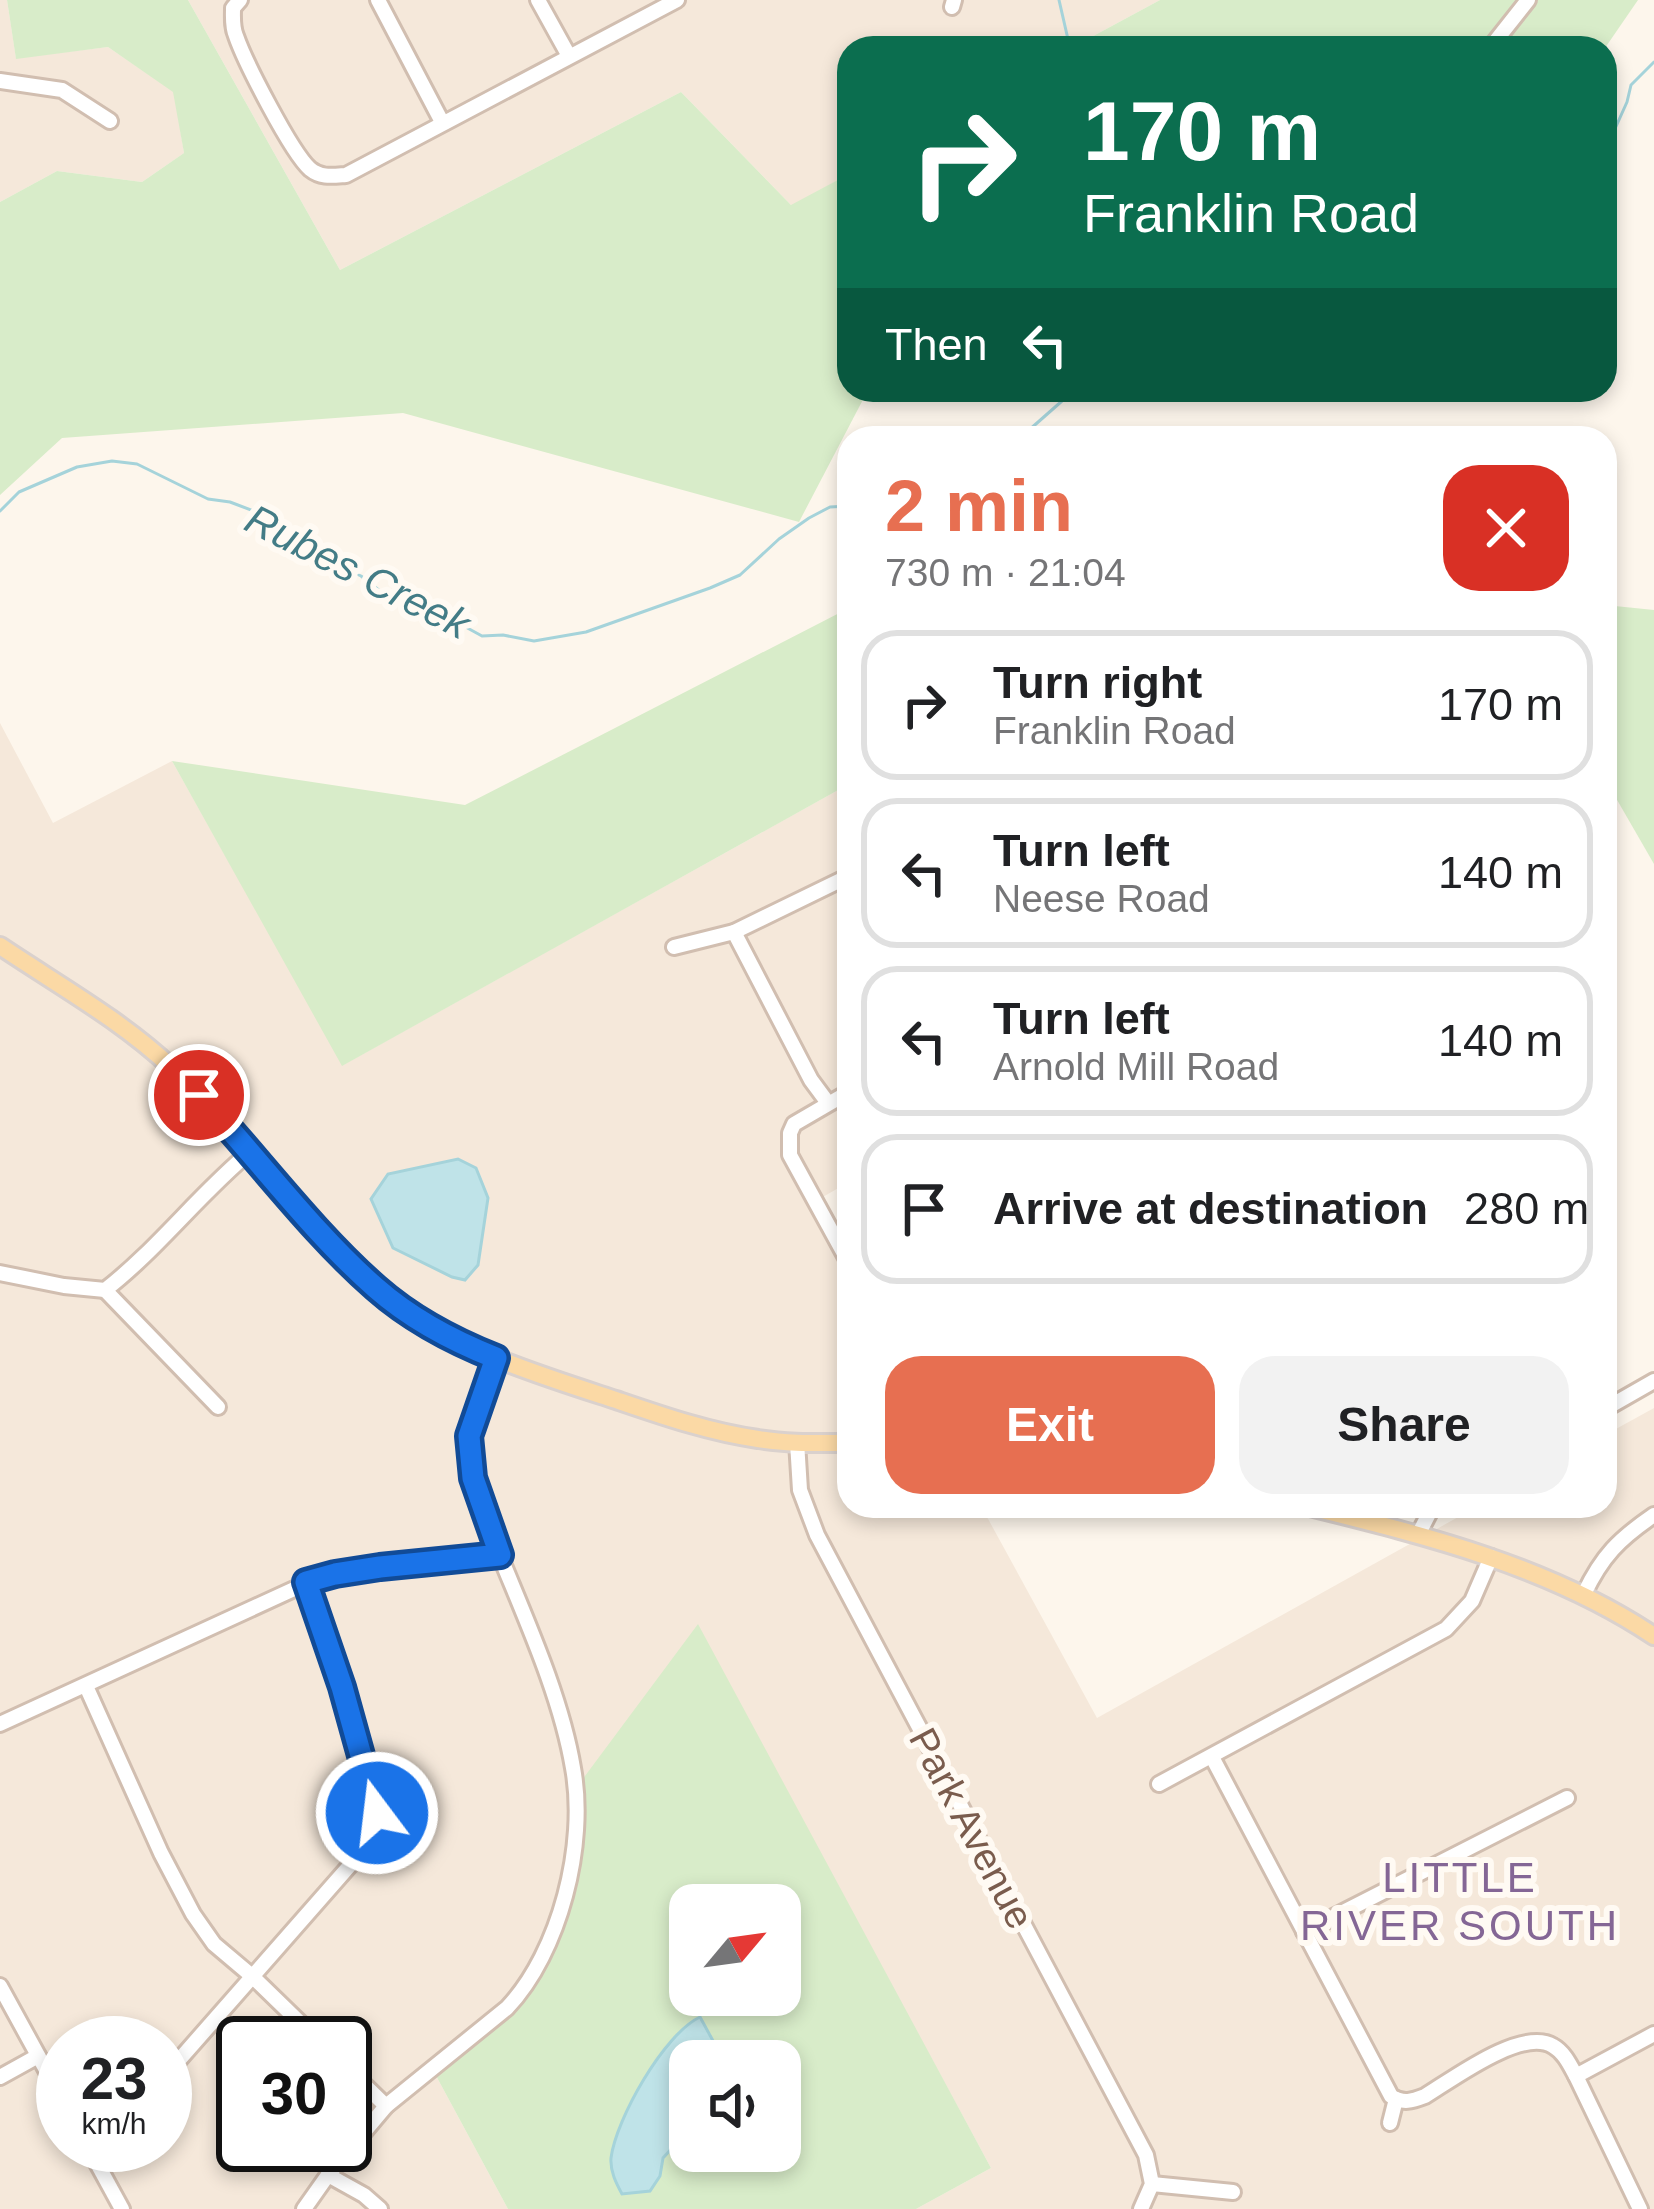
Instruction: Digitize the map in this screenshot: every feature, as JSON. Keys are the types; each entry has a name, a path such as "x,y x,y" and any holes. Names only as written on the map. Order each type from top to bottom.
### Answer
{"main road":[{"path":"0,946 150,1049 199,1095 331,1244 375,1287 425,1323 496,1358 700,1427 754,1439 837,1442"},
{"path":"1352,1518 1491,1557 1584,1594 1654,1636"}],"street":[{"path":"240,0 233,8 233,32 282,127 310,170 326,177 346,175 677,0"},
{"path":"378,0 442,122"},
{"path":"538,0 569,56"},
{"path":"1500,36 1528,0"},
{"path":"0,81 62,90 110,121"},
{"path":"674,947 734,932 837,882"},
{"path":"734,932 811,1080 828,1103"},
{"path":"837,1098 794,1124 790,1133 790,1155 837,1242"},
{"path":"105,1290 250,1151"},
{"path":"0,1273 105,1290 218,1407"},
{"path":"304,2209 386,2106 524,1991 556,1928 566,1888 575,1814 573,1766 473,1478 469,1436 496,1358"},
{"path":"1617,1402 1654,1382"},
{"name":"Park Avenue","path":"797,1442 800,1490 817,1535 1146,2156 1152,2184"},
{"path":"1584,1594 1606,1554 1654,1515"},
{"path":"1418,1535 1427,1518"},
{"path":"0,1724 306,1582 380,1567 500,1555"},
{"path":"1159,1784 1446,1629 1472,1601 1491,1557"},
{"path":"192,2046 365,1847 376,1828 374,1793 306,1582"},
{"path":"86,1686 184,1899 214,1945 294,2016"},
{"path":"1213,1757 1390,2096 1411,2102 1508,2048 1529,2041 1551,2044 1576,2076 1640,2209"},
{"path":"1304,1933 1567,1798"},
{"path":"0,1986 36,2052"},
{"path":"1576,2076 1654,2034"},
{"path":"0,2077 36,2057"},
{"path":"372,2092 386,2106"},
{"path":"1390,2123 1396,2099"},
{"path":"102,2172 122,2209"},
{"path":"328,2174 380,2209"},
{"path":"1141,2209 1152,2184 1234,2192"}],"shaded area":[{"path":"0,0 7,0 16,58 108,47 174,92 184,153 142,182 57,171 0,202"},
{"path":"188,0 1160,0 1093,36 837,36 837,181 792,206 681,92 340,270"},
{"path":"0,723 53,823 172,761 343,1065 837,791 837,1189 814,1202 837,1245 837,1518 988,1518 1097,1718 1456,1518 1617,1518 1617,1428 1654,1408 1654,2209 916,2209 991,2168 796,1809 580,1836 564,1921 545,1969 508,2014 434,2072 508,2209 0,2209"}],"green space":[{"path":"7,0 188,0 340,270 681,92 791,205 837,180 837,402 862,402 849,426 837,426 837,449 799,522 403,413 62,438 0,495 0,202 57,171 142,182 184,153 173,92 108,47 16,59"},
{"path":"1160,0 1638,0 1613,36 1093,36"},
{"path":"1617,606 1654,610 1654,864 1617,800"},
{"path":"837,614 837,791 342,1066 172,761 465,805"},
{"path":"698,1624 991,2168 916,2209 508,2209 434,2072 508,2013 545,1969 564,1921 580,1836 582,1780"}],"water":[{"path":"458,1159 476,1168 488,1198 478,1265 465,1280 393,1248 371,1199 388,1174"},
{"path":"700,2017 713,2040 673,2040"},
{"path":"669,2045 669,2152 650,2191 622,2194 611,2163 615,2141"}],"waterway":[{"path":"1059,0 1067,36"},
{"name":"Rubes Creek","path":"1617,124 1631,85 1654,62"},
{"name":"Rubes Creek","path":"1034,426 1061,402"},
{"name":"Rubes Creek","path":"0,511 19,492 77,467 112,461 137,464 208,499 272,518 327,560 413,609 451,619 482,636 534,641 586,632 740,575 779,539 809,518 837,507"}],"district":[{"name":"LITTLE RIVER SOUTH","path":"1460,1901"}],"route":[{"path":"199,1095 375,1287 425,1323 496,1358 469,1436 473,1478 500,1555 380,1567 306,1582 377,1813"}]}
